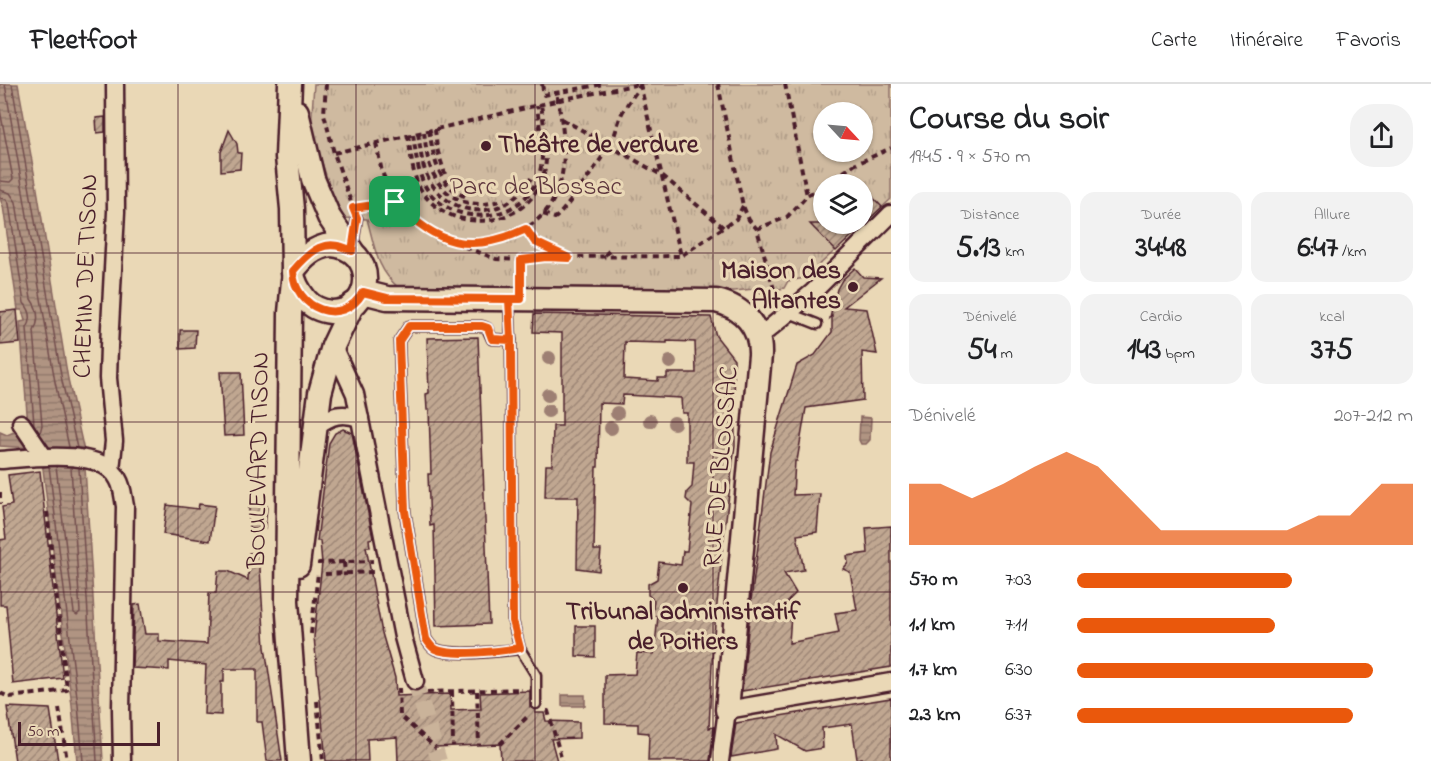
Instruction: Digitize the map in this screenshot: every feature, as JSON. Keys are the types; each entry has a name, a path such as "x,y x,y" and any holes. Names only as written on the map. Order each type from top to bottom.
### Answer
{"main road":[{"path":"292,84 299,126 313,179 325,210 352,251 360,259 365,281 358,298 342,310 323,311 309,303 293,275 310,253 320,247 336,245 352,251"},
{"name":"BOULEVARD TISON","path":"292,84 287,157 292,209 293,275 290,313 286,528 300,640"},
{"path":"358,298 517,296 716,301 742,312 753,326 758,338"},
{"name":"BOULEVARD TISON","path":"299,761 300,640 320,393 333,346 358,298"},
{"path":"323,311 333,346"},
{"name":"RUE DE BLOSSAC","path":"727,710 760,362 758,338"}],"street":[{"name":"CHEMIN DE TISON","path":"115,84 116,201 108,367 114,441 111,470 118,478 125,506 122,761"},
{"path":"758,338 813,292 891,214"},
{"path":"333,346 353,387 403,637 419,687"},
{"path":"316,426 338,414 360,418"},
{"path":"24,426 40,457"},
{"path":"0,460 40,457 84,458 103,463 111,470"},
{"path":"720,761 727,710 891,682"}],"lane":[{"path":"352,251 357,218"},
{"path":"517,296 511,340 513,621 520,648 536,675 536,709"},
{"path":"785,316 817,324"},
{"path":"511,340 492,339 488,328 482,326 409,326 403,332 399,341 402,471 405,511 426,639 432,648 443,652 492,652 520,648"}],"path":[{"path":"326,84 324,114 334,153 357,218"},
{"path":"542,84 544,95 604,84"},
{"path":"334,153 558,100 640,84"},
{"path":"543,214 555,218 560,216 610,146 624,108 635,96 640,84 681,256"},
{"path":"718,84 743,206 749,220 757,229 785,316"},
{"path":"785,84 807,196"},
{"path":"455,243 491,241 510,237 526,229 543,214 552,202 563,178 565,151 562,119 556,93"},
{"path":"410,135 418,184 430,202 459,219 481,222 493,220 516,212 527,203 540,184 546,158 539,105"},
{"path":"562,119 663,176 724,228"},
{"path":"432,130 445,174"},
{"path":"432,130 436,163 441,177 453,190 467,197"},
{"path":"421,132 423,162 427,176 439,193 457,206 478,210 505,205 520,194 534,174"},
{"path":"421,132 430,167 444,190 456,199 469,204 488,204 504,200"},
{"path":"376,143 382,172 395,202 409,217 455,243 496,259 681,256 736,219 743,206"},
{"path":"757,229 787,217 807,196 854,165 891,148"},
{"path":"353,208 395,202"},
{"path":"526,229 535,242 569,258"},
{"path":"605,256 612,248"},
{"path":"517,296 521,260"},
{"path":"0,492 0,504"},
{"path":"0,693 9,697 67,690 47,511"},
{"path":"300,640 319,563 372,561"},
{"path":"344,562 345,574"},
{"path":"325,574 374,572 376,582"},
{"path":"419,687 452,692 522,689"},
{"path":"477,691 479,745"},
{"path":"452,692 453,746"},
{"path":"399,694 400,716 435,747"},
{"path":"316,696 323,761"},
{"path":"59,708 67,761"},
{"path":"500,744 536,709 548,711 562,761"}],"green space":[{"name":"Parc de Blossac","path":"314,84 891,84 891,199 873,216 873,174 813,174 813,234 853,234 805,278 788,281 784,288 761,293 754,289 734,291 399,288 391,281 381,265 367,219 344,218 331,191 311,128"}],"water":[{"path":"0,84 18,84 68,379 84,451 103,761 77,761 42,461 32,448 0,446 0,432 7,435 28,426 20,322 25,321 22,310 18,310 3,206 0,199"},
{"path":"860,417 871,418 870,440 866,444 861,444 859,440"},
{"path":"562,695 585,695 585,706 562,706"}],"building":[{"path":"105,117 105,132 97,133 96,118"},
{"path":"229,130 237,144 238,153 241,153 240,169 221,171 221,152"},
{"path":"873,198 882,207 873,216"},
{"path":"820,234 854,234 836,251"},
{"path":"855,268 863,277 881,278 844,307 867,309 877,354 862,352 863,400 806,408 797,461 795,461 793,495 820,494 817,532 797,535 804,570 784,573 796,593 788,601 791,615 789,643 839,633 835,613 857,610 850,572 843,569 848,563 847,556 868,553 866,528 891,526 891,667 742,691 770,452 797,365 815,355 832,332 832,316 830,318 837,289 842,280"},
{"path":"17,310 20,343 0,345 0,312"},
{"path":"534,314 711,317 716,336 734,359 735,445 713,645 709,728 714,727 710,761 648,761 649,733 638,732 638,724 605,723 605,675 635,674 637,653 654,654 658,616 652,616 654,600 648,595 648,584 657,579 659,562 681,565 683,551 687,551 692,505 686,499 687,492 692,487 694,462 687,462 687,413 682,413 681,398 623,395 622,404 599,403 594,550 601,550 599,571 577,568 578,497 545,497 546,465 552,465 553,426 562,426 562,333 533,332","holes":["625,342 695,342 696,373 667,373 667,378 658,378 658,381 624,379"]},
{"path":"180,330 196,330 195,348 180,349"},
{"path":"478,337 489,624 436,626 434,525 430,526 428,474 431,474 429,410 427,410 426,394 429,393 427,338"},
{"path":"220,372 241,372 244,435 224,436"},
{"path":"343,429 352,433 373,538 369,539 370,547 366,547 382,633 395,678 396,696 450,694 451,710 481,709 480,693 530,691 530,707 535,710 535,713 544,713 546,721 579,722 579,738 551,739 557,761 501,761 500,744 435,747 435,761 398,761 397,737 367,739 368,761 326,761 314,637 322,563 320,541 317,541 329,443 335,433"},
{"path":"40,471 63,678 13,684 6,605 0,605 0,540 6,539 2,507 12,505 8,475"},
{"path":"199,504 215,506 210,541 163,534 167,505 198,509"},
{"path":"249,506 267,506 265,529 249,529"},
{"path":"249,553 259,553 265,647 282,761 267,761 262,722 257,722 257,669 224,669 224,682 221,682 221,715 204,714 206,665 169,661 169,670 132,668 134,605 140,604 145,634 159,634 159,641 207,644 209,593 216,593 218,571 228,571 248,580"},
{"path":"576,626 595,626 595,657 576,656"},
{"path":"891,698 891,761 857,759 852,724 822,728 823,748 805,751 776,734 777,749 731,757 736,723"},
{"path":"7,707 50,709 58,761 15,761"}],"tunnel":[{"path":"415,681 439,761"}],"place":[{"name":"Théâtre de verdure","path":"486,146"},
{"name":"Maison des Altantes","path":"853,287"},
{"name":"Tribunal administratif de Poitiers","path":"683,588"}],"route":[{"path":"395,202 353,208 357,218 352,251 336,245 320,247 302,260 293,271 293,280 309,303 329,312 348,308 363,292 387,298 509,299 511,340 513,621 520,648 492,652 443,652 432,648 426,639 405,511 399,341 409,326 482,326 488,328 492,339 511,340 510,321 509,299 521,299 521,260 546,257 569,258 535,242 526,229 510,237 491,241 455,243 425,228 409,217 395,202"}]}
